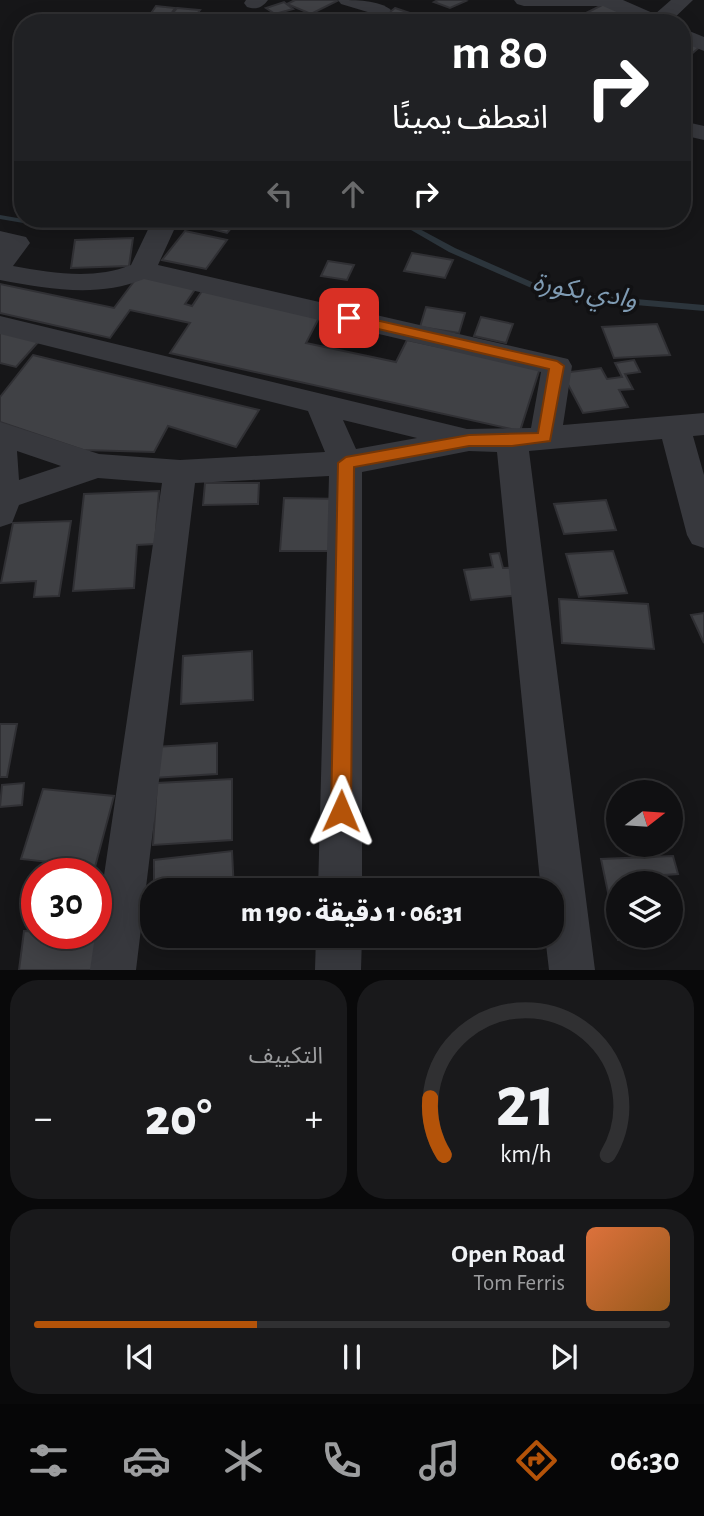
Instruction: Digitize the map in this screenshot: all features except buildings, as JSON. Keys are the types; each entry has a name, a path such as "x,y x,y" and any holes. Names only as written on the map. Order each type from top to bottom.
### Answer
{"street":[{"path":"348,0 381,10"},
{"path":"524,0 606,0 638,14"},
{"path":"668,14 683,0"},
{"path":"142,270 162,228"},
{"path":"0,239 17,243 0,265"},
{"path":"0,272 72,284 119,278 142,270 557,366 528,439 572,970"},
{"path":"0,325 469,440"},
{"path":"320,404 346,463 340,878"},
{"path":"97,466 1,504 0,435 97,466 180,472 346,463 469,440 528,439 689,425 704,535"},
{"path":"113,970 180,472"},
{"path":"338,970 339,948"}],"waterway":[{"name":"وادي بكورة","path":"0,217 14,219"},
{"name":"وادي بكورة","path":"412,228 452,250 539,288 613,300 704,308"}],"route":[{"path":"341,811 346,463 469,440 512,441 545,438 557,366 349,318"}]}
